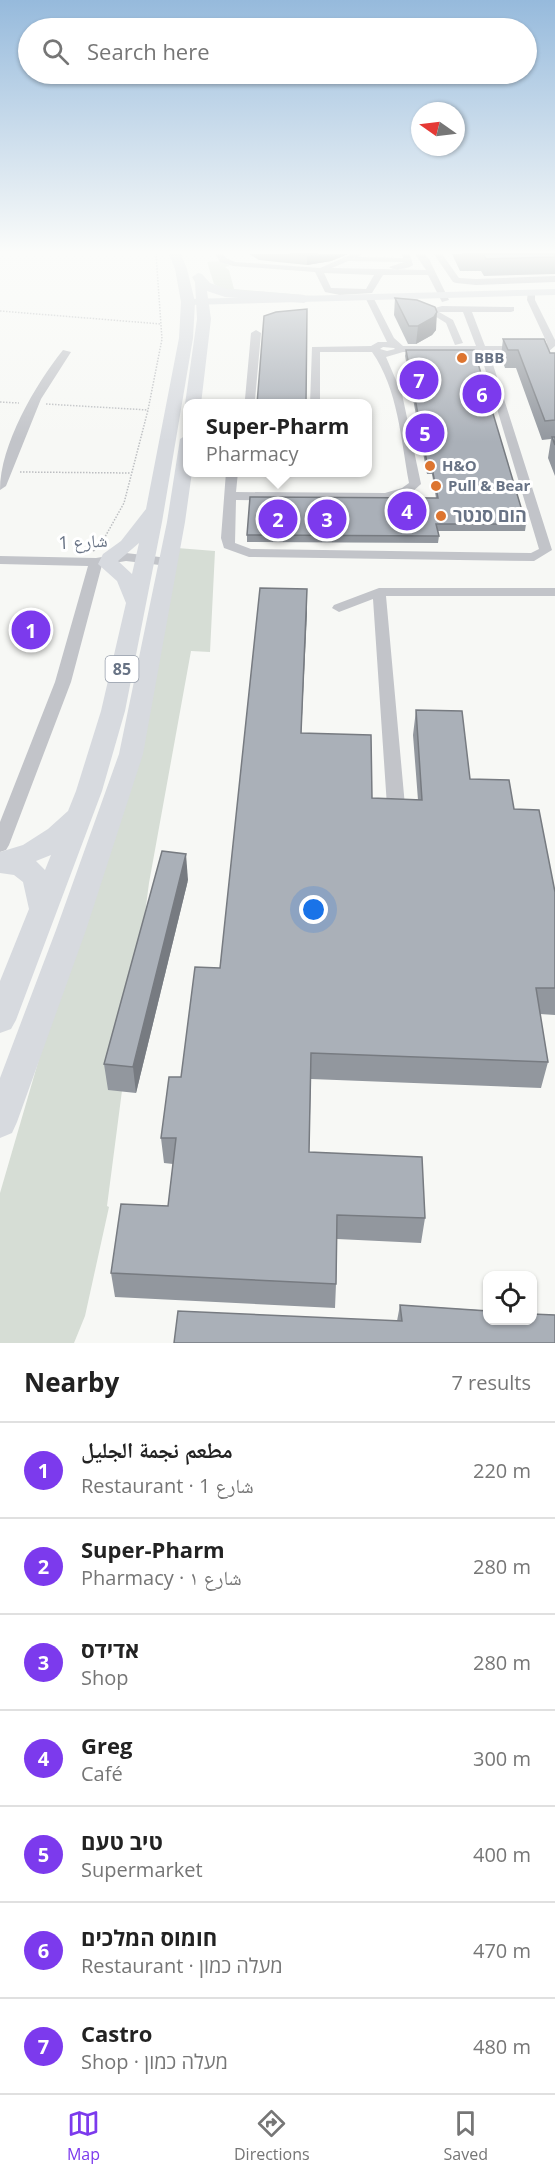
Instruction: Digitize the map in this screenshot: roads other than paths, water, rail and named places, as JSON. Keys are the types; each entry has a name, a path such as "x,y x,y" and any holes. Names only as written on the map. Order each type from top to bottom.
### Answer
{"highway":[{"name":"85","path":"0,1122 122,783 140,712 157,502 186,338 193,317"},
{"name":"85","path":"194,399 204,325 202,317"},
{"path":"204,325 212,317"},
{"name":"85","path":"0,1020 82,808 113,711 136,603 153,562 183,457"},
{"path":"136,603 128,580 123,573 105,561 128,545 136,536 157,502"},
{"path":"0,862 26,856 45,847 62,833 82,808"},
{"path":"0,862 23,867 34,874 39,882 43,912"}],"street":[{"path":"230,496 386,497 411,488 415,484 393,377 377,349 379,341 372,317"},
{"path":"377,317 388,337 398,349"},
{"path":"441,317 450,322 458,343"},
{"path":"232,477 227,538 229,545 249,553 534,557 546,550 484,350 481,348 470,317"},
{"path":"315,399 315,349 377,349 387,354 398,349 545,350 551,348 551,340 541,317"},
{"path":"250,399 256,333"},
{"path":"393,377 398,349"},
{"path":"0,486 34,404 54,366 66,352"},
{"name":"شارع 1","path":"0,560 153,562"},
{"path":"0,845 63,682 105,561"},
{"path":"339,608 379,592 555,592"},
{"path":"379,592 396,806"}],"place":[{"name":"BBB","path":"462,358"},
{"name":"Castro","path":"419,380"},
{"name":"חומוס המלכים","path":"482,394"},
{"name":"טיב טעם","path":"425,433"},
{"name":"H&O","path":"430,466"},
{"name":"Pull & Bear","path":"436,486"},
{"name":"Greg","path":"407,511"},
{"name":"הום סנטר","path":"441,516"},
{"name":"Super-Pharm","path":"278,519"},
{"name":"אדידס","path":"327,519"},
{"name":"مطعم نجمة الجليل","path":"31,630"}]}
